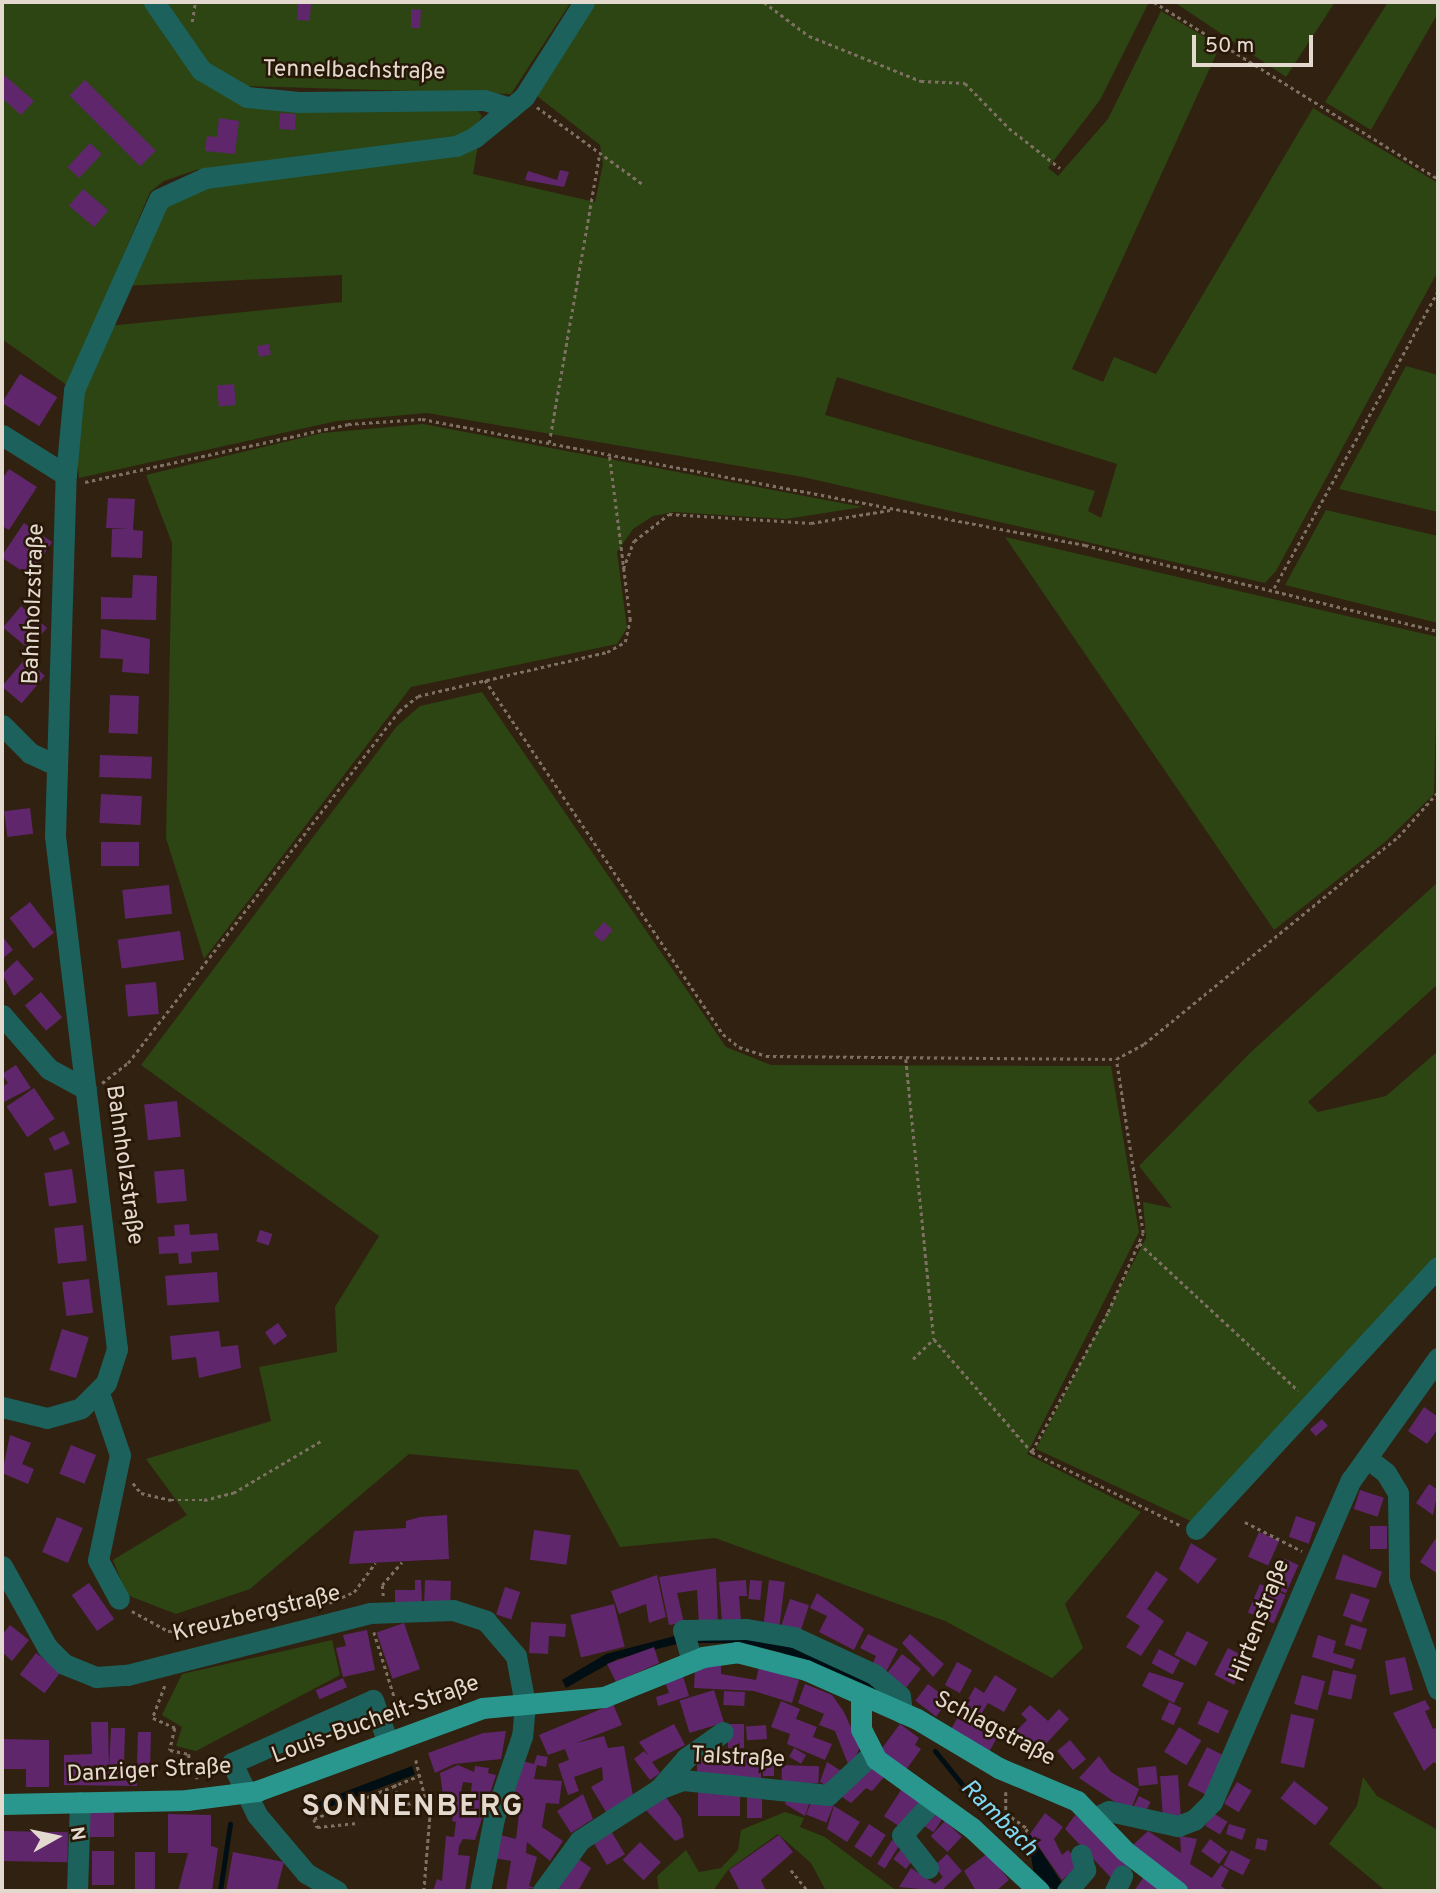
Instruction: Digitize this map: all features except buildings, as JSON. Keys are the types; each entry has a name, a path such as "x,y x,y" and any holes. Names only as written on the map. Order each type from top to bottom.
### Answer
{"main road":[{"name":"Schlagstraße","path":"692,1661 724,1653 762,1656 902,1713 1010,1773 1067,1796 1096,1816 1125,1851 1177,1891"},
{"name":"Louis-Buchelt-Straße","path":"246,1793 482,1708 604,1697 692,1661"},
{"path":"861,1697 862,1729 872,1754 934,1800 1039,1891"},
{"name":"Danziger Straße","path":"2,1804 246,1793"}],"street":[{"name":"Tennelbachstraße","path":"154,2 201,70 247,97 299,102 517,102"},
{"path":"517,102 584,2"},
{"name":"Bahnholzstraße","path":"99,1393 116,1361 117,1338 55,836 66,475 74,390 159,199 205,178 456,146 517,102"},
{"path":"2,435 66,475"},
{"path":"2,725 30,753 56,765"},
{"path":"2,1015 49,1069 86,1089"},
{"path":"1196,1529 1438,1267"},
{"name":"Hirtenstraße","path":"1096,1816 1109,1811 1178,1826 1194,1820 1212,1802 1243,1740 1314,1557 1367,1458 1438,1357"},
{"path":"2,1407 34,1418 58,1416 99,1393 120,1455 97,1551 102,1577 119,1599"},
{"path":"1367,1458 1387,1473 1398,1493 1399,1579 1438,1689"},
{"name":"Kreuzbergstraße","path":"2,1566 47,1647 74,1670 117,1677 370,1614 453,1609 486,1621 516,1656 525,1704 522,1736 494,1818 480,1891"},
{"path":"692,1661 683,1630 746,1629 794,1637 874,1674 900,1696 902,1713"},
{"path":"246,1793 232,1763 373,1700 388,1743"},
{"path":"659,1789 686,1758 723,1732"},
{"name":"Talstraße","path":"543,1891 580,1840 659,1789 683,1780 828,1795 872,1754"},
{"name":"Danziger Straße","path":"246,1793 257,1815 306,1874 337,1891"},
{"path":"928,1868 902,1835 934,1800"},
{"path":"77,1891 80,1802"},
{"path":"1067,1891 1084,1870 1081,1855"}],"path":[{"path":"764,2 821,41 921,81 965,83 1009,128 1060,168"},
{"path":"1154,2 1360,134 1438,179"},
{"path":"517,102 644,185"},
{"path":"549,443 599,157"},
{"path":"1273,590 1438,291"},
{"path":"66,475 86,482 348,424 422,419 894,509 1273,590 1438,631"},
{"path":"86,1089 128,1063 399,711 418,695 607,652 625,642 630,620 609,454"},
{"path":"622,572 634,541 669,514 811,523 894,509"},
{"path":"485,680 687,983 739,1047 766,1056 1116,1059 1144,1044 1398,837 1438,792"},
{"path":"906,1057 934,1339 1032,1452 1196,1529"},
{"path":"1032,1452 1108,1312 1143,1233 1116,1059"},
{"path":"1139,1242 1312,1404"},
{"path":"913,1359 934,1339"},
{"path":"120,1455 125,1474 141,1493 204,1500 233,1493 321,1441"},
{"path":"1245,1522 1314,1557"},
{"path":"370,1614 371,1599 383,1599 382,1585 402,1562"},
{"path":"320,1607 354,1592 375,1563"},
{"path":"119,1599 167,1630 236,1627"},
{"path":"377,1644 400,1717"},
{"path":"166,1665 153,1718 175,1728 170,1751 189,1754 189,1770 197,1771 198,1784"},
{"path":"416,1760 428,1800 430,1855 424,1891"},
{"path":"1010,1773 1006,1813 1028,1829 1017,1844"},
{"path":"314,1819 421,1775"},
{"path":"396,1784 401,1817"},
{"path":"307,1800 317,1827 357,1823"},
{"path":"400,1805 428,1800"},
{"path":"792,1870 808,1891"}],"green space":[{"path":"2,2 152,2 200,74 245,101 472,105 482,116 472,132 448,142 196,170 164,181 150,192 68,386 2,339"},
{"path":"167,2 571,2 511,94 248,86 208,65"},
{"path":"587,2 1149,2 1100,100 1048,168 1058,176 1108,119 1161,11 1220,46 1072,369 1103,382 1114,357 1156,374 1313,108 1438,183 1438,271 1276,571 1265,583 803,477 427,413 337,421 79,478 74,416 109,326 342,302 342,275 123,286 161,202 179,189 478,145 473,174 595,202 603,164 600,145 533,93","holes":["837,377 1117,464 1101,518 1088,511 1095,491 825,415"]},
{"path":"1174,2 1335,2 1286,77"},
{"path":"1388,2 1438,2 1438,13 1371,130 1325,102"},
{"path":"1406,366 1438,375 1438,512 1339,489"},
{"path":"423,424 863,507 786,519 674,512 653,516 633,529 617,552 627,628 617,644 411,687 204,959 166,838 172,543 146,475 322,433"},
{"path":"1326,510 1438,536 1438,623 1285,585"},
{"path":"1005,537 1438,637 1434,794 1385,842 1274,930"},
{"path":"482,692 726,1047 771,1065 1111,1066 1139,1232 1027,1454 1141,1512 1065,1604 1083,1648 1052,1678 945,1621 715,1538 620,1547 578,1470 409,1454 250,1589 176,1614 127,1595 113,1560 187,1515 146,1459 271,1421 259,1367 337,1352 335,1307 379,1236 141,1065 397,726 420,706"},
{"path":"1438,882 1438,984 1308,1102 1318,1112 1386,1096 1438,1051 1438,1260 1195,1523 1036,1449 1146,1238 1143,1202 1172,1208 1139,1166 1251,1052"},
{"path":"332,1640 340,1675 196,1751 176,1746 182,1727 162,1715 182,1674"},
{"path":"1363,1777 1377,1796 1438,1830 1438,1891 1386,1891 1329,1844 1357,1806"},
{"path":"785,1812 804,1818 800,1827 825,1837 897,1891 826,1891 811,1863 778,1834 728,1870 713,1891 659,1891 657,1876 686,1850 699,1872 721,1868 738,1850 741,1830"}],"shaded area":[{"path":"692,1632 778,1639 873,1679 879,1697 780,1652 740,1643 693,1643"},
{"path":"675,1636 677,1644 617,1659 566,1688 562,1680 606,1654"},
{"path":"412,1766 415,1774 319,1811 316,1803"},
{"path":"1030,1834 1064,1886 1056,1891 1034,1876 1031,1855 1021,1845"}],"waterway":[{"name":"Rambach","path":"935,1751 970,1794 1028,1845"},
{"name":"Rambach","path":"220,1891 230,1824"}],"district":[{"name":"SONNENBERG","path":"413,1808"}]}
